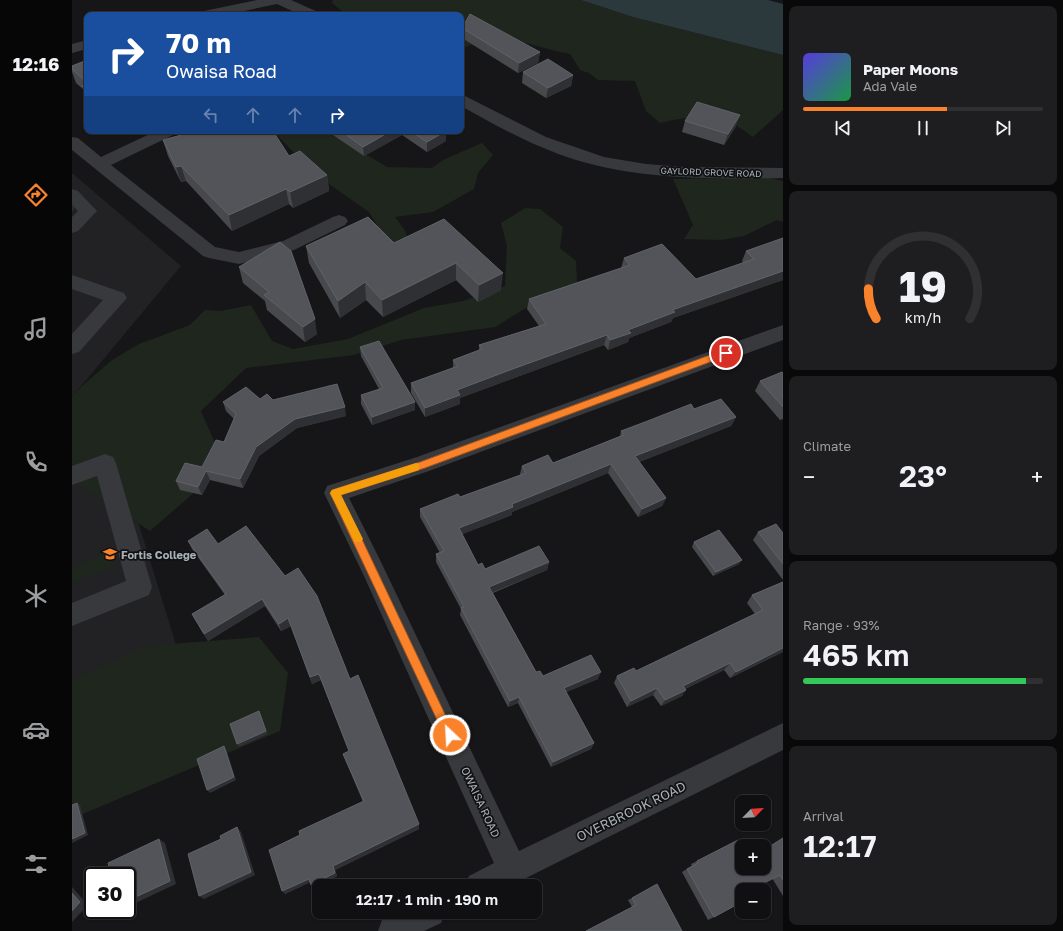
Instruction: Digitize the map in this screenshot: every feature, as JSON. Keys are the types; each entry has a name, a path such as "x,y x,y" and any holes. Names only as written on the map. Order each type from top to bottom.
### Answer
{"street":[{"path":"219,12 278,0 306,12"},
{"path":"72,49 84,45"},
{"name":"GAYLORD GROVE ROAD","path":"464,101 535,138 567,151 605,162 661,171 697,173 783,173"},
{"path":"99,164 163,134"},
{"path":"72,142 209,252 238,258 288,246 339,221"},
{"path":"72,195 88,211 72,227"},
{"path":"72,282 117,298 72,347"},
{"name":"OWAISA ROAD","path":"512,869 376,576 335,493 421,465 783,332"},
{"path":"72,476 105,463 140,587 72,615"},
{"name":"OVERBROOK ROAD","path":"493,879 783,736"}],"shaded area":[{"path":"333,0 581,0 633,17 783,55 783,110 753,137 731,123 716,117 692,117 660,123 646,111 635,81 598,80 589,73 580,70 570,54 516,41 503,40 490,40 464,48 464,12 343,12 332,3"},
{"path":"581,0 768,0 783,4 783,55 633,17"},
{"path":"276,134 343,134 342,140 387,167 432,168 443,160 482,143 493,155 478,173 474,189 433,212 395,217 406,232 417,266 382,233 369,212 316,175"},
{"path":"72,173 181,266 72,397"},
{"path":"770,178 783,181 783,222 777,220 744,236 721,240 684,239 693,225 673,179"},
{"path":"525,208 540,209 563,227 560,248 576,261 577,284 529,306 495,327 401,340 354,355 246,368 201,411 215,443 220,470 150,531 72,481 72,397 82,386 112,360 139,344 190,325 205,310 220,311 251,305 272,341 293,349 348,339 424,308 463,301 505,286 507,246 501,223"},
{"name":"Fortis College","path":"115,447 177,648 72,693 72,461"},
{"path":"108,553 113,567 72,583 72,567"},
{"path":"259,637 288,673 280,731 78,816 72,824 72,680 146,646"}],"building":[{"path":"470,14 540,52 519,63 464,29 464,24"},
{"path":"548,59 573,75 548,88 523,72"},
{"path":"84,61 84,80 72,69 72,66"},
{"path":"697,102 740,115 728,134 685,121"},
{"path":"185,134 275,134 289,156 300,151 327,175 290,192 286,189 229,215 181,166 176,167 163,140"},
{"path":"345,134 386,134 363,147"},
{"path":"415,134 441,134 427,142"},
{"path":"368,217 394,243 444,219 503,273 479,285 456,263 382,300 365,282 338,301 306,246"},
{"path":"783,238 783,271 672,310 675,312 628,330 631,333 610,340 607,335 515,368 457,390 460,395 425,408 411,383 458,366 453,360 482,349 479,345 546,324 529,299 630,265 624,258 662,244 696,279 754,259 746,251"},
{"path":"280,242 291,251 315,319 303,327 264,295 269,292 239,267"},
{"path":"379,341 415,402 372,417 361,395 383,388 360,347"},
{"path":"782,372 783,373 783,407 760,381"},
{"path":"337,384 345,407 295,419 256,447 240,479 206,471 198,487 176,481 185,463 202,467 216,440 224,442 236,414 223,402 246,387 260,399 267,394 273,400"},
{"path":"721,399 736,417 635,456 666,498 642,509 611,464 512,504 513,507 459,528 478,565 482,563 485,569 539,546 549,562 489,587 536,672 540,671 543,676 591,655 601,672 564,688 594,743 553,762 519,697 510,701 461,608 464,607 436,554 444,551 420,509 458,494 460,497 526,473 522,466 548,455 553,463 624,435 621,431 691,404 694,409"},
{"path":"776,524 783,533 783,564 758,532"},
{"path":"246,526 285,576 298,568 317,596 350,679 358,675 419,824 333,866 335,873 323,879 312,879 311,885 309,879 282,891 269,850 300,835 299,831 364,801 343,754 349,751 319,674 310,677 288,618 279,624 262,599 204,634 192,614 226,594 188,541 207,529 218,544"},
{"path":"719,530 742,560 716,572 694,542"},
{"path":"783,582 783,648 736,672 730,663 683,686 686,690 665,700 657,688 631,701 617,676 634,668 636,671 763,610 752,595"},
{"path":"259,711 266,731 237,744 230,724"},
{"path":"224,746 234,777 207,790 197,759"},
{"path":"77,803 85,833 72,839 72,805"},
{"path":"237,827 251,872 199,896 188,854 221,839 220,836"},
{"path":"783,838 783,880 780,875 764,883 735,883 735,906 714,917 687,869 698,863 697,861 735,842 735,875 771,875 771,846"},
{"path":"159,839 170,881 136,897 136,867 109,867 108,863"},
{"path":"657,884 682,931 586,931 636,905 632,898"},
{"path":"72,893 80,902 72,911"}],"slow traffic":[{"path":"358,539 335,493 416,467"}],"place":[{"name":"Fortis College","path":"110,554"}],"route":[{"path":"450,735 373,570 335,493 421,465 726,353"}]}
